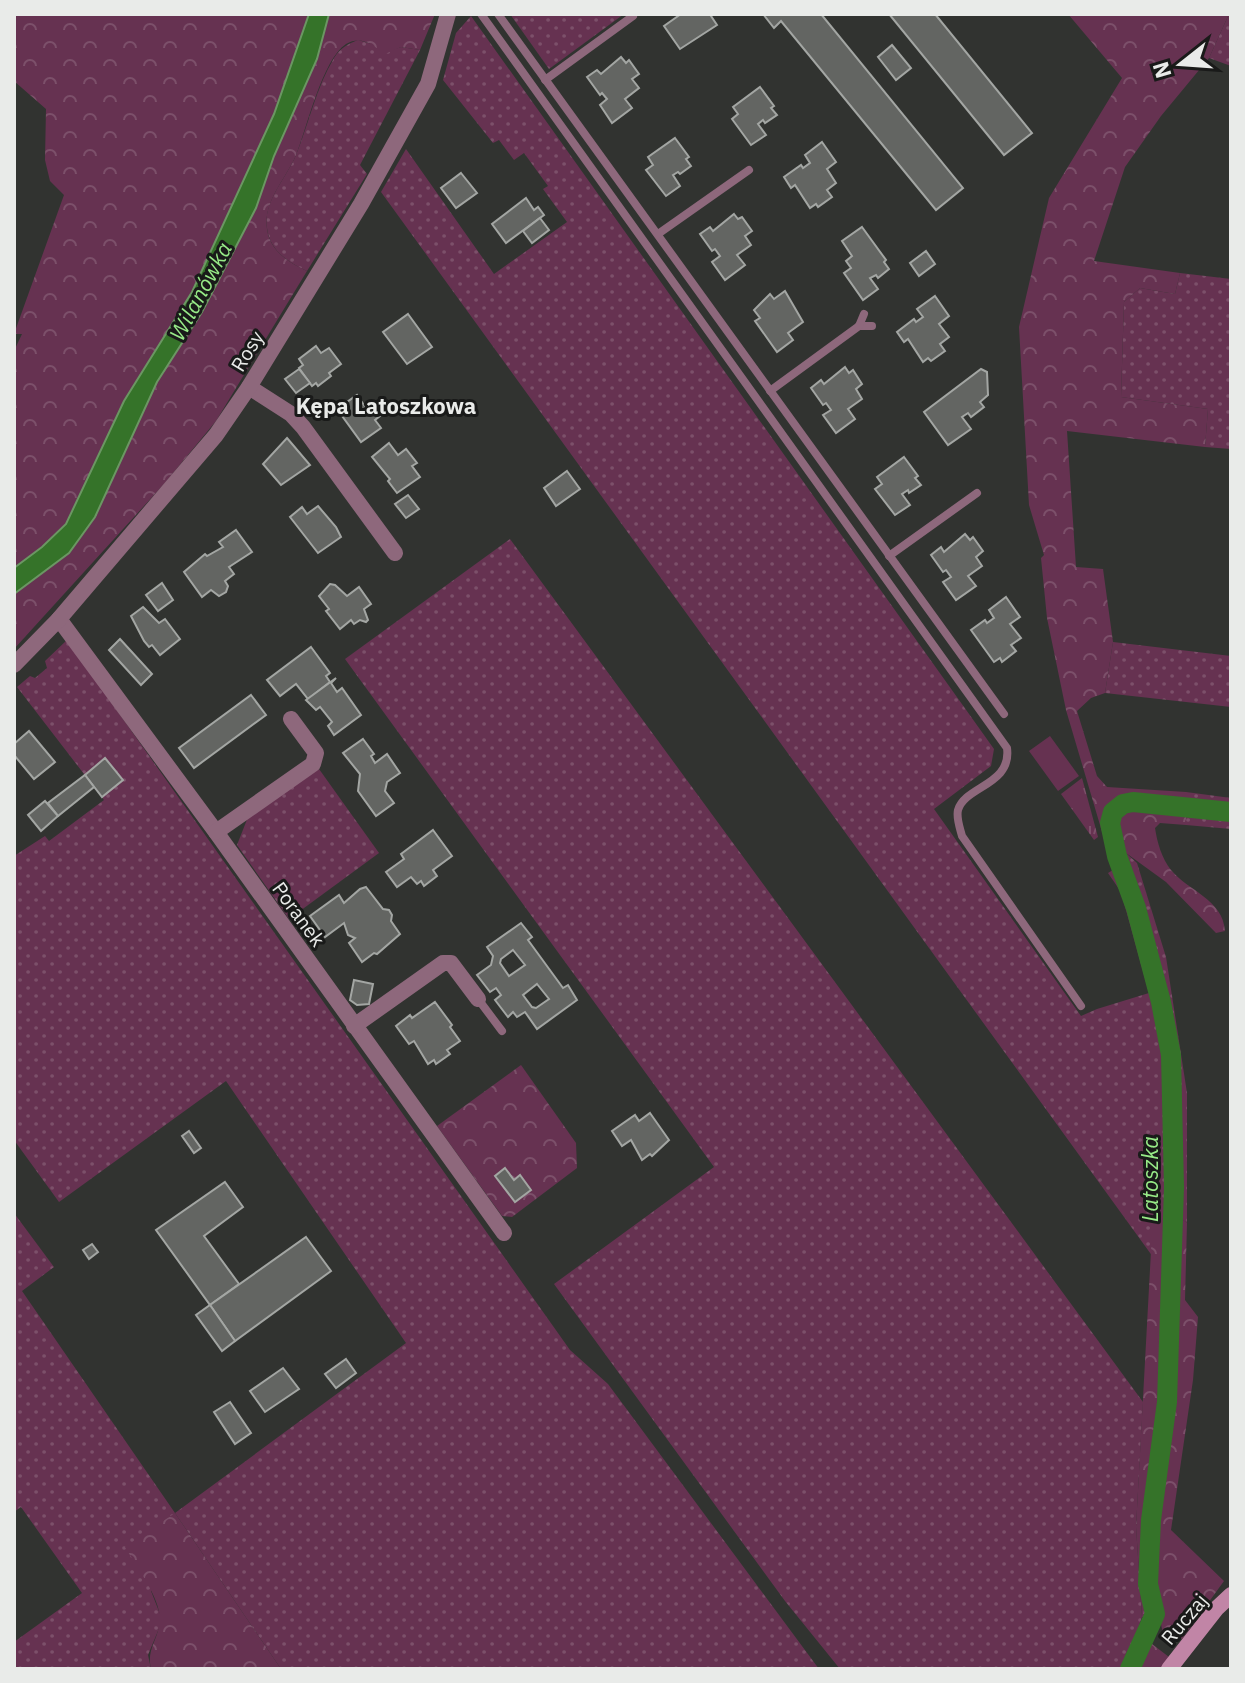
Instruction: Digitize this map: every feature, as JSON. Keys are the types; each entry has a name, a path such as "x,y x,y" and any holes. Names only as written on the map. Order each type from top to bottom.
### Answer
{"street":[{"name":"Rosy","path":"14,665 59,619 216,435 249,387 361,204 428,84 448,14"},
{"path":"249,387 291,414 303,427 395,553"},
{"name":"Poranek","path":"59,619 504,1233"},
{"path":"216,832 313,764 316,753 291,719"},
{"path":"354,1026 443,963 451,963 478,999"},
{"name":"Ruczaj","path":"1169,1669 1216,1609 1231,1595"}],"lane":[{"path":"481,14 1007,748 1009,758 1004,768 964,801 958,810 958,824 962,836 1081,1006"},
{"path":"498,14 1004,714"},
{"path":"545,80 633,16"},
{"path":"658,234 749,170"},
{"path":"770,391 859,326 864,314"},
{"path":"859,326 872,326"},
{"path":"889,556 977,493"},
{"path":"478,999 502,1031"}],"green space":[{"path":"14,14 309,14 274,114 192,292 124,401 66,524 14,568 14,351 22,334 14,334 64,195 50,181 45,160 46,109 14,81"},
{"path":"329,14 435,14 420,50 401,47 385,54 367,42 357,40 337,52 316,95 296,155 268,209 267,229 272,244 287,260 307,271 216,421 164,484 14,649 14,594 69,553 95,517 157,382 256,208 274,156 317,59"},
{"path":"510,14 624,14 549,69"},
{"path":"1068,14 1229,14 1209,58 1161,116 1125,167 1094,261 1180,273 1175,294 1140,288 1124,302 1121,397 1208,409 1205,447 1067,431 1076,567 1103,569 1113,642 1105,693 1091,698 1077,711 1097,776 1107,787 1186,792 1186,825 1160,823 1155,828 1156,833 1171,870 1218,911 1225,931 1216,933 1166,882 1126,853 1108,852 1066,710 1047,618 1041,558 1044,555 1029,505 1019,327 1049,198 1122,78"},
{"path":"1231,14 1231,66 1209,58"},
{"path":"471,16 994,749 991,766 934,809 1081,1016 1149,993 1121,892 1108,873 1113,870 1108,852 1126,853 1137,863 1166,957 1187,1093 1187,1223 1154,1197 1153,1257 381,192 406,149 494,274 567,222 543,189 548,186 524,153 514,160 499,140 493,143 443,80 456,33"},
{"path":"358,40 392,50 401,47 420,50 360,165 367,174 307,271 287,260 272,243 267,228 268,209 296,155 328,69 339,52"},
{"path":"1180,273 1231,279 1231,449 1205,447 1208,409 1121,397 1124,302 1140,288 1175,294"},
{"path":"510,539 1143,1402 1136,1527 1142,1617 1124,1669 840,1669 785,1601 554,1284 714,1167 345,659"},
{"path":"67,640 570,1350 608,1384 819,1669 281,1669 175,1513 406,1343 226,1081 59,1202 14,1140 14,856 45,836 49,841 104,800 17,687 47,668 45,661"},
{"path":"1113,642 1231,656 1231,707 1105,693"},
{"path":"1050,736 1079,776 1058,791 1029,751"},
{"path":"319,769 379,853 289,919 237,845 248,817"},
{"path":"1082,778 1098,837 1094,840 1061,794"},
{"path":"1186,792 1231,798 1231,829 1186,825"},
{"path":"521,1065 576,1143 577,1168 512,1217 502,1216 437,1126"},
{"path":"1154,1196 1187,1223 1185,1300 1198,1317 1193,1380 1171,1530 1224,1581 1182,1639 1169,1638 1163,1634 1161,1624 1142,1617 1136,1527"},
{"path":"14,1213 54,1267 22,1291 175,1513 151,1591 160,1614 160,1626 148,1655 151,1669 14,1669 14,1642 82,1593 21,1507 14,1512"},
{"path":"175,1513 281,1669 151,1669 151,1652 159,1627 158,1608 149,1586 125,1547"},
{"path":"1134,1643 1144,1648 1152,1644 1169,1657 1160,1669 1124,1669"}],"water":[{"name":"Wilanówka","path":"309,14 329,14 317,59 274,156 256,208 202,312 157,382 95,517 69,553 14,594 14,568 66,524 124,401 192,292 274,114"}],"building":[{"path":"681,14 714,14 711,16 717,25 680,49 664,26"},
{"path":"763,14 821,14 963,188 936,210 781,21 774,28"},
{"path":"889,14 935,14 1032,133 1004,155"},
{"path":"892,45 911,68 896,80 878,57"},
{"path":"621,57 626,63 629,60 639,74 632,79 639,88 625,99 632,108 612,123 600,105 607,99 602,93 600,95 587,77 597,70 601,74"},
{"path":"760,87 777,115 758,124 766,135 751,145 732,119 738,114 733,107"},
{"path":"675,138 689,157 686,159 691,166 673,175 680,186 666,196 646,170 653,165 648,157"},
{"path":"822,142 836,162 827,169 836,183 827,190 832,197 818,207 816,204 810,208 795,185 791,188 784,177 801,165 803,168 810,163 805,155"},
{"path":"461,173 477,193 456,208 441,188"},
{"path":"526,198 534,210 538,207 544,215 506,243 492,224"},
{"path":"734,214 738,219 742,217 752,231 745,236 751,245 737,255 745,265 725,280 712,262 720,256 715,249 712,251 700,234 710,227 713,231"},
{"path":"540,218 549,230 532,243 523,231"},
{"path":"862,227 889,269 878,278 876,275 870,278 878,289 863,300 844,273 851,268 846,261 852,256 842,241"},
{"path":"926,251 935,264 919,276 910,263"},
{"path":"785,291 803,322 788,333 793,340 777,352 755,321 760,318 754,310 770,294 774,299"},
{"path":"935,296 949,316 939,324 949,337 940,344 945,351 931,361 928,358 923,362 908,339 904,342 897,332 914,319 916,322 923,317 917,309"},
{"path":"408,314 432,347 407,364 383,332"},
{"path":"316,346 321,353 329,348 341,364 318,386 316,383 312,386 299,368 303,365 299,359"},
{"path":"845,367 849,373 853,370 862,384 856,389 862,399 848,409 855,419 836,433 823,415 831,410 826,403 823,405 811,388 821,380 824,384"},
{"path":"299,369 310,383 296,393 285,379"},
{"path":"981,369 987,372 988,395 980,402 984,407 971,417 968,413 962,417 971,429 948,445 924,412"},
{"path":"357,395 366,408 371,405 380,416 375,420 381,428 361,442 337,409"},
{"path":"287,438 310,465 281,485 263,464"},
{"path":"389,443 398,455 406,449 417,463 412,466 420,477 397,493 372,457"},
{"path":"904,457 921,485 902,494 910,505 895,515 875,489 882,484 877,477"},
{"path":"567,471 580,489 556,506 544,488"},
{"path":"408,495 419,509 406,518 395,504"},
{"path":"318,506 341,537 318,553 290,517 302,507 307,514"},
{"path":"236,530 252,552 229,567 234,574 225,581 228,586 226,592 219,596 211,590 202,597 184,572 205,554 207,556 223,547 219,542"},
{"path":"965,534 970,540 973,537 983,551 976,557 982,566 968,576 976,586 956,600 943,582 951,577 946,570 943,572 931,555 941,547 944,552"},
{"path":"162,583 173,600 158,611 146,595"},
{"path":"330,584 347,596 359,587 371,604 364,609 366,622 360,620 354,624 351,620 340,629 319,596"},
{"path":"1006,597 1020,617 1010,624 1021,638 1011,645 1016,651 1002,662 1000,658 994,662 971,630 994,618 989,610"},
{"path":"143,607 159,623 165,619 180,639 160,655 144,641 131,616"},
{"path":"120,639 152,674 141,685 109,650"},
{"path":"311,647 330,673 326,676 330,682 308,699 296,684 280,696 267,680"},
{"path":"336,678 331,683 337,692 342,688 361,715 334,735 328,726 332,722 320,707 316,710 306,700"},
{"path":"251,695 266,715 194,768 179,748"},
{"path":"29,731 55,762 34,779 14,755 14,744"},
{"path":"363,739 374,754 371,756 375,763 387,754 400,773 387,782 385,791 394,803 376,816 358,791 360,774 343,753"},
{"path":"105,758 123,780 102,797 85,775"},
{"path":"85,775 94,787 58,816 48,803"},
{"path":"45,801 58,816 41,831 28,815"},
{"path":"433,830 452,856 433,870 437,876 424,886 421,881 417,884 411,877 397,887 386,872 404,859 401,854"},
{"path":"366,887 383,909 389,910 391,921 400,934 377,954 362,962 349,943 355,938 348,935 344,923 325,937 310,916 339,895 344,903"},
{"path":"521,923 532,937 528,940 563,988 568,985 577,1000 537,1029 525,1012 517,1017 513,1012 508,1017 495,1000 501,995 496,988 490,992 477,975 491,965 493,956 487,947","holes":["513,950 525,965 509,976 500,963","537,984 549,999 536,1008 523,995"]},
{"path":"354,980 373,984 369,1004 357,1005 350,1000"},
{"path":"435,1002 460,1041 447,1050 450,1054 436,1064 434,1060 428,1064 414,1041 409,1044 396,1026"},
{"path":"650,1113 669,1140 652,1156 650,1154 642,1160 631,1140 622,1146 612,1131 635,1115 639,1121"},
{"path":"189,1131 201,1148 194,1153 182,1136"},
{"path":"505,1168 514,1180 520,1175 531,1190 515,1202 495,1176"},
{"path":"225,1182 243,1207 204,1236 239,1284 210,1305 156,1230"},
{"path":"306,1237 331,1271 235,1341 210,1305"},
{"path":"92,1244 98,1252 89,1259 83,1250"},
{"path":"210,1305 235,1341 222,1351 196,1315"},
{"path":"346,1359 356,1373 336,1388 325,1374"},
{"path":"283,1368 299,1389 265,1412 250,1391"},
{"path":"230,1402 251,1433 235,1444 214,1412"}],"waterway":[{"name":"Latoszka","path":"1130,1669 1155,1614 1148,1584 1151,1520 1167,1402 1174,1187 1171,1055 1161,1002 1110,823 1113,812 1123,804 1133,802 1231,812"}],"district":[{"name":"Kępa Latoszkowa","path":"386,405"}]}
